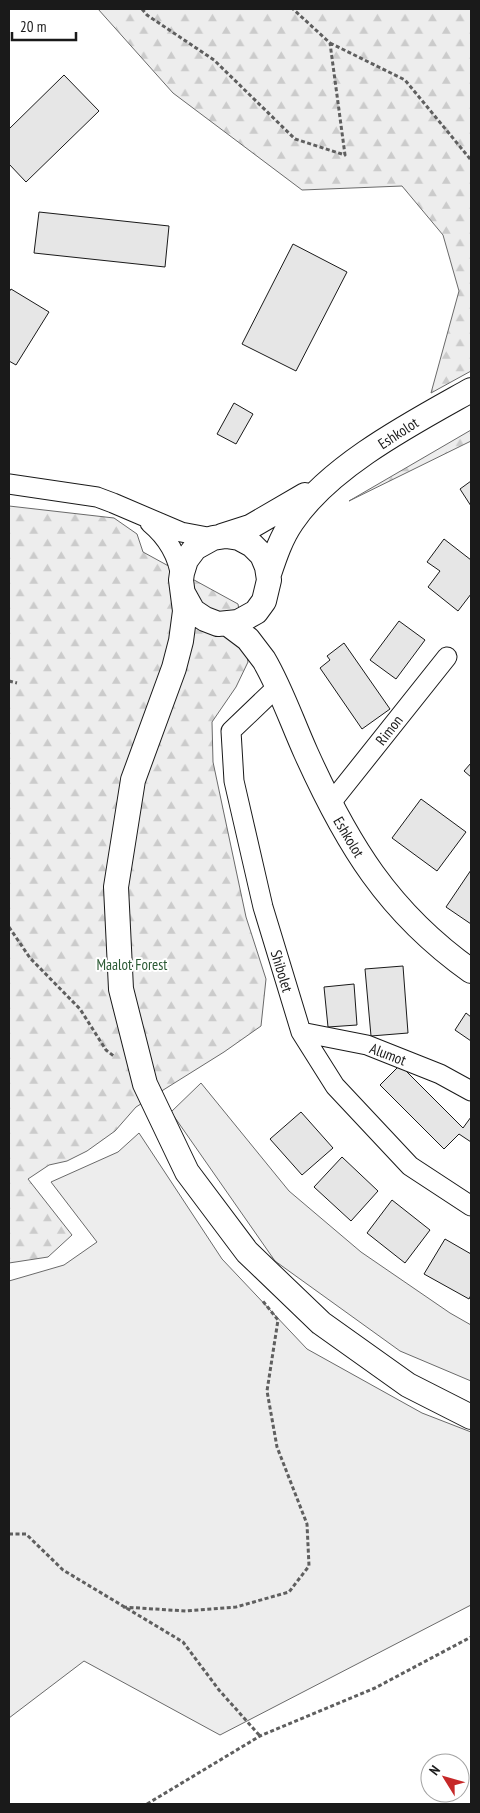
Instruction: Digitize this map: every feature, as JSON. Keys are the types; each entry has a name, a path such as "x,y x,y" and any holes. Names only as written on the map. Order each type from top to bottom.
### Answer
{"street":[{"name":"Eshkolot","path":"471,390 406,426 339,472 305,505 292,522 276,552 268,584 263,632 266,656 274,680 330,804 358,854 384,890 414,924 450,956 471,971"},
{"name":"Eshkolot","path":"216,537 236,532 258,523 329,482"},
{"path":"9,484 87,495 113,503 181,532 239,538 257,549 265,561 268,584 260,606 250,616 207,633 190,645 174,668"},
{"path":"132,512 155,527 169,542 178,560 182,586 184,626 174,668 133,780 116,887 120,989 145,1084 188,1172 247,1252 321,1323 408,1385 471,1417"},
{"path":"216,537 200,544 190,554 184,566 182,586 189,605 199,616 211,622 226,624"},
{"name":"Eshkolot","path":"226,624 252,643 274,680"},
{"name":"Rimon","path":"330,804 447,657"},
{"name":"Shibolet","path":"274,680 231,731 234,781 263,907 300,1032 335,1086 410,1166 471,1206"},
{"name":"Alumot","path":"300,1032 367,1045 440,1074 471,1091"}],"path":[{"path":"142,9 147,15 214,60 295,139 345,155 330,43"},
{"path":"293,9 330,43 405,80 471,160"},
{"path":"9,681 17,683"},
{"path":"9,927 30,958 80,1009 106,1050 119,1061"},
{"path":"123,1607 186,1612 236,1607 289,1592 309,1566 307,1524 277,1447 267,1391 278,1320 261,1298"},
{"path":"9,1534 26,1534 63,1570 183,1642 219,1690 260,1736"},
{"path":"147,1804 260,1736 375,1688 471,1637"}],"shaded area":[{"path":"201,1083 289,1191 361,1252 450,1313 471,1325 471,1381 400,1351 275,1261 171,1112"},
{"path":"139,1133 222,1259 307,1349 422,1413 471,1432 471,1605 220,1735 84,1661 9,1718 9,1281 64,1265 97,1242 51,1182 118,1152"}],"green space":[{"path":"98,9 471,9 471,371 431,393 459,291 443,235 402,186 302,190 173,93"},
{"path":"471,430 471,441 349,501"},
{"name":"Maalot Forest","path":"9,506 114,518 137,534 143,552 238,604 248,662 236,687 212,722 213,762 246,917 266,979 261,1026 224,1052 136,1107 115,1131 87,1151 67,1161 49,1165 28,1179 72,1235 48,1257 9,1263"}],"building":[{"path":"64,75 99,111 26,182 9,164 9,129"},
{"path":"39,212 169,226 165,267 34,253"},
{"path":"293,244 347,272 296,371 242,344"},
{"path":"11,289 49,312 16,365 9,361 9,292"},
{"path":"234,403 253,414 236,444 217,434"},
{"path":"471,481 471,506 460,489"},
{"path":"444,539 471,560 471,594 458,611 428,587 440,571 427,562"},
{"path":"399,621 425,640 396,679 370,660"},
{"path":"344,643 390,709 362,729 320,668 330,660 327,656"},
{"path":"471,763 471,777 464,771"},
{"path":"421,799 466,832 437,871 392,838"},
{"path":"471,870 471,924 446,907"},
{"path":"403,966 408,1033 371,1036 365,969"},
{"path":"354,984 357,1025 328,1027 324,987"},
{"path":"466,1013 471,1017 471,1041 455,1030"},
{"path":"400,1065 463,1128 471,1117 471,1142 459,1134 444,1149 380,1085"},
{"path":"301,1112 333,1148 302,1175 270,1139"},
{"path":"342,1157 378,1191 351,1221 314,1187"},
{"path":"392,1200 430,1230 405,1263 367,1233"},
{"path":"445,1239 471,1254 471,1295 469,1299 424,1274"}]}
